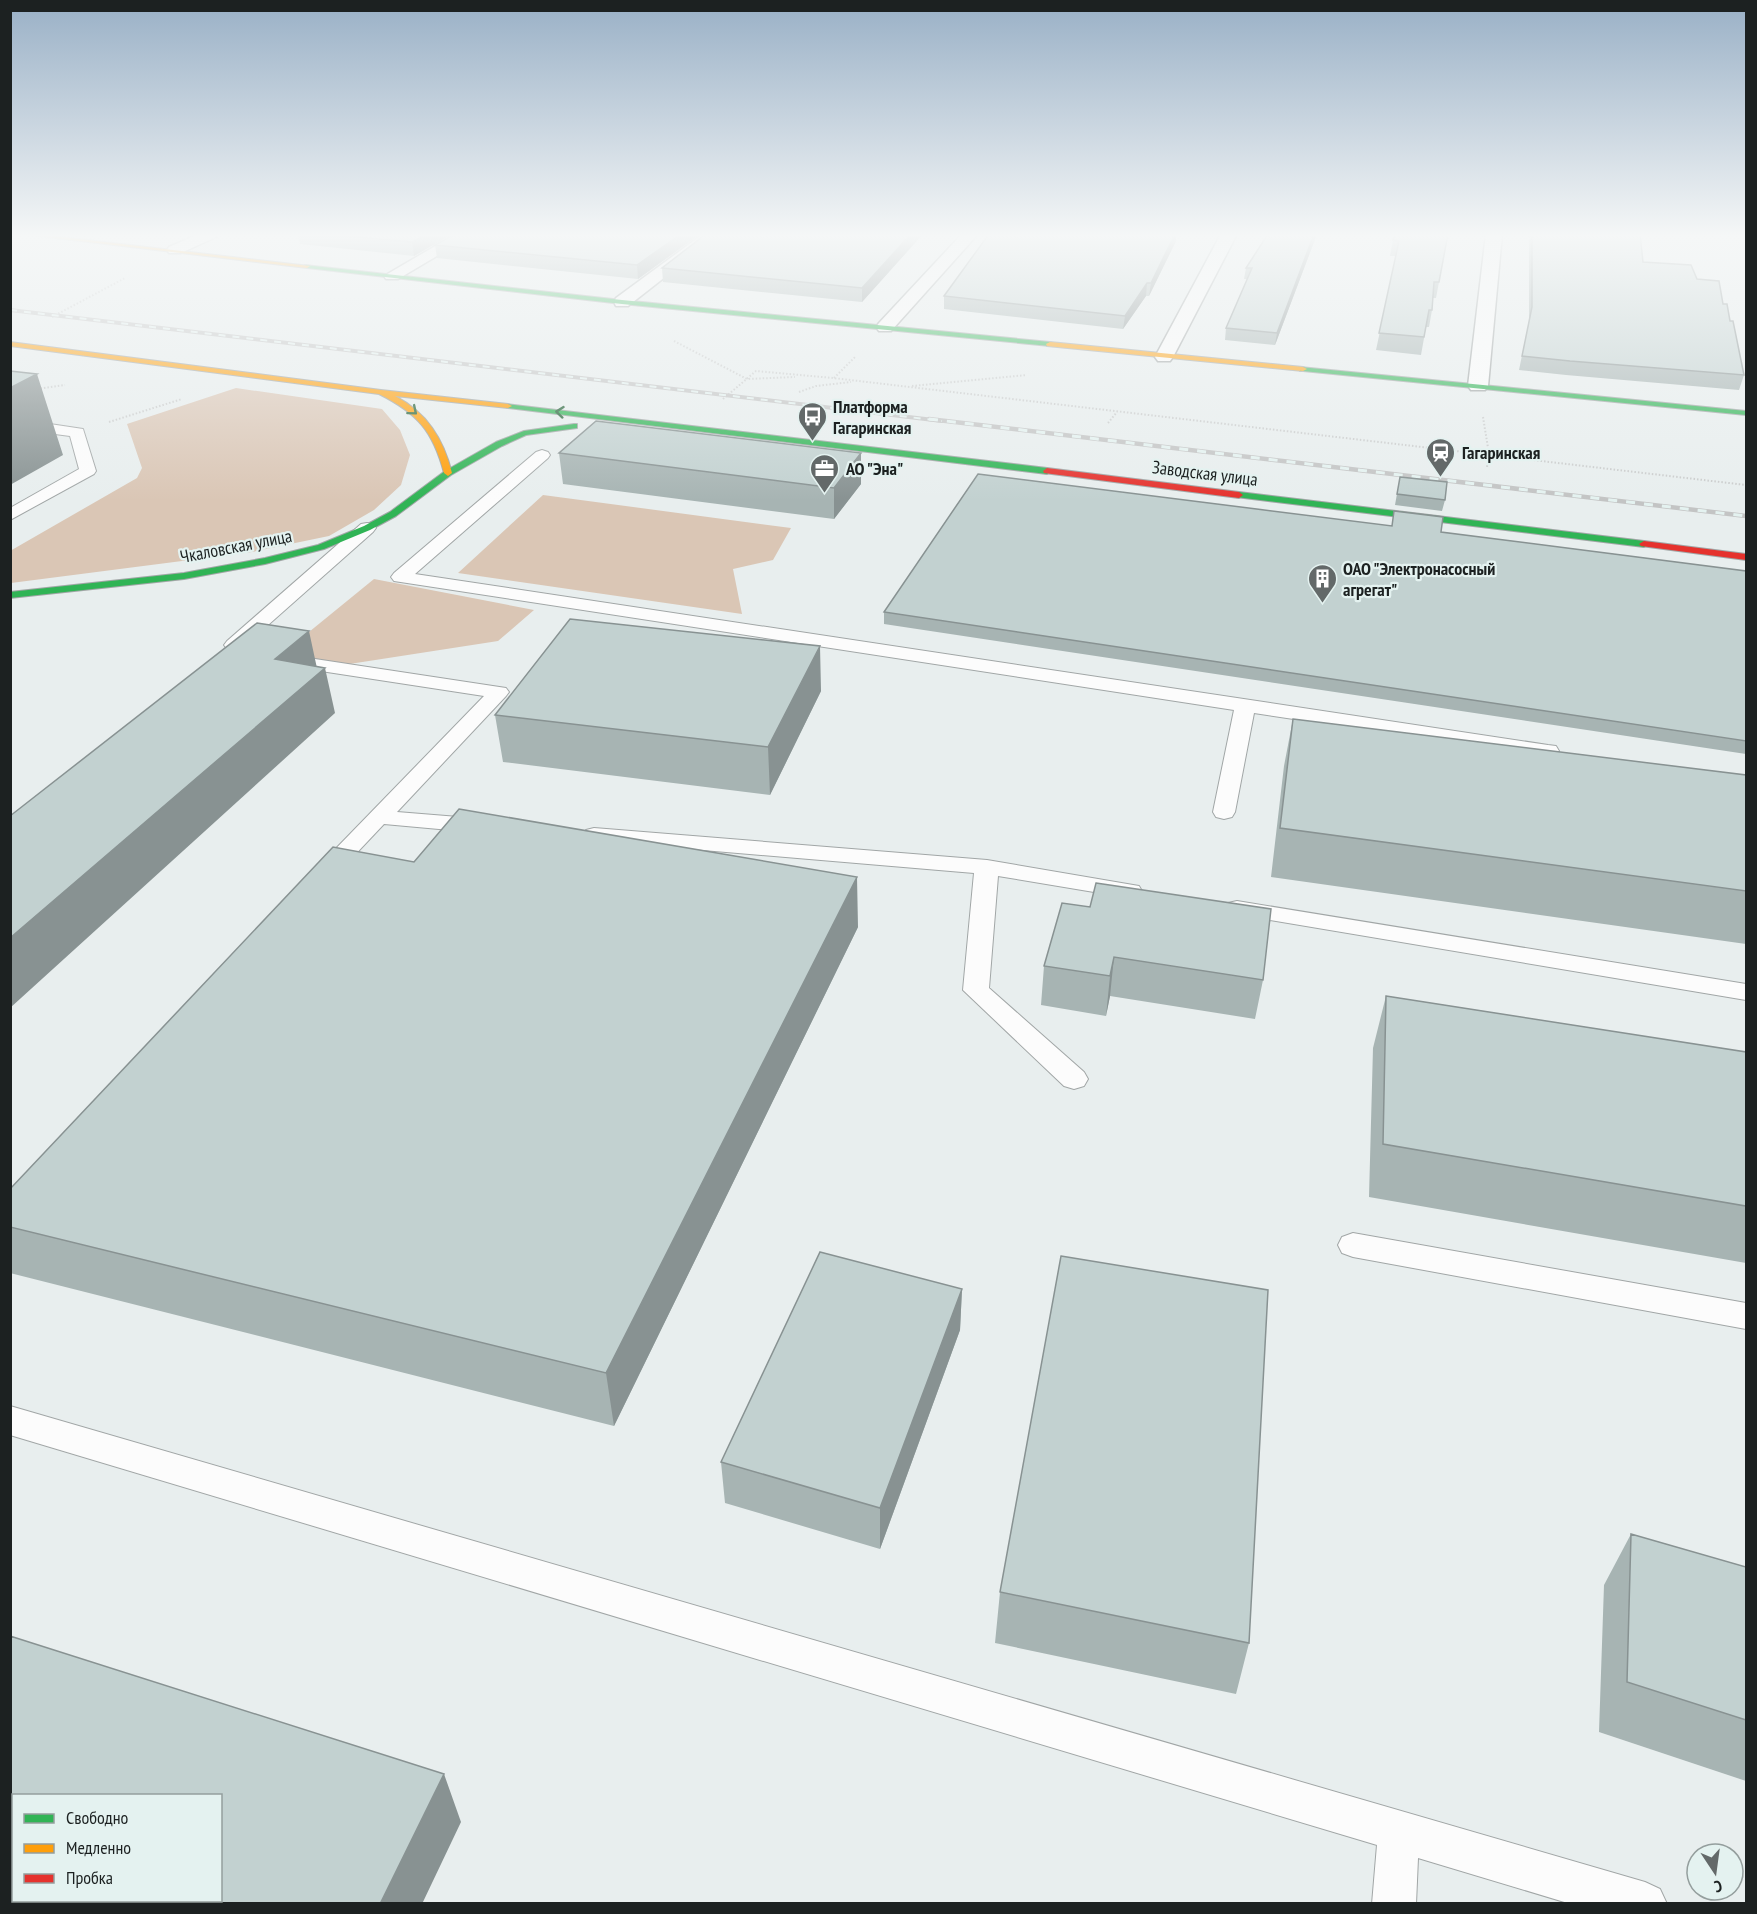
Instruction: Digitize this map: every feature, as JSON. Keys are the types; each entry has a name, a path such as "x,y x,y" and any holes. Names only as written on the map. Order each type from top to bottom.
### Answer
{"street":[{"path":"846,323 1164,357 1746,413"},
{"path":"885,327 888,323"},
{"path":"1164,357 1182,323"},
{"path":"1478,386 1485,323"},
{"path":"10,344 381,392 660,423"},
{"path":"381,392 412,408 433,432 445,454 448,473"},
{"path":"433,432 436,420 459,408 504,406 523,412 528,427 520,435"},
{"path":"474,441 490,441 590,424 660,423"},
{"name":"Заводская улица","path":"660,423 1746,557"},
{"path":"433,432 450,440"},
{"name":"Чкаловская улица","path":"10,595 184,576 266,561 321,547 367,528 393,514 448,473 520,435"}],"lane":[{"path":"10,423 77,432 88,471 10,515"},
{"path":"542,454 400,577 1571,755"},
{"path":"313,885 499,692 223,655 367,528"},
{"path":"1224,812 1245,705"},
{"path":"378,817 510,828"},
{"path":"569,833 987,867 1150,894"},
{"path":"987,867 976,990 1074,1078"},
{"path":"1209,904 1746,992"},
{"path":"1353,1245 1746,1316"},
{"path":"10,1420 1645,1904"},
{"path":"1394,1904 1400,1832"}],"path":[{"path":"642,323 747,379 813,377"},
{"path":"723,399 756,371 1746,485"},
{"path":"799,392 816,386 861,382"},
{"path":"27,391 73,383"},
{"path":"77,432 186,398"},
{"path":"1108,423 1117,412"},
{"path":"1486,467 1489,454"}],"shaded area":[{"path":"236,388 382,409 400,430 410,455 401,485 374,510 329,536 252,552 11,583 10,551 137,478 142,468 127,424"},
{"path":"543,495 791,528 773,560 733,569 742,614 458,573"},
{"path":"374,579 534,610 498,641 343,665 282,654"}],"building":[{"path":"1228,323 1281,323 1277,333 1226,328"},
{"path":"1381,323 1427,323 1424,337 1379,333"},
{"path":"1529,323 1733,323 1744,375 1570,361 1522,356"},
{"path":"10,371 37,374 10,388"},
{"path":"596,421 861,453 834,488 559,453"},
{"name":"ОАО \"Электронасосный агрегат\"","path":"978,474 1392,526 1394,511 1443,517 1441,532 1746,571 1746,741 884,612"},
{"path":"1400,477 1447,482 1445,500 1397,494"},
{"path":"570,619 820,646 768,747 495,715"},
{"path":"257,623 309,631 275,659 325,668 10,938 10,816"},
{"path":"1293,719 1746,775 1746,891 1280,828"},
{"path":"459,809 857,877 606,1373 10,1227 10,1189 333,847 414,862"},
{"path":"1096,883 1271,909 1263,980 1114,957 1110,976 1044,966 1062,903 1090,907"},
{"path":"1386,996 1746,1052 1746,1206 1383,1144"},
{"path":"820,1252 962,1289 880,1508 721,1462"},
{"path":"1061,1256 1268,1290 1249,1643 1000,1592"},
{"path":"1631,1534 1746,1567 1746,1720 1627,1682"},
{"path":"10,1636 444,1774 380,1904 10,1904"}],"railway":[{"path":"122,323 942,421"},
{"path":"929,419 1746,516"}],"traffic: fast":[{"path":"839,323 1050,344"},
{"path":"1303,369 1746,413"},
{"path":"508,406 1047,471"},
{"path":"10,595 184,576 265,561 321,547 367,528 393,514 448,473 499,444 524,433 574,426"},
{"path":"1239,495 1644,544"}],"traffic: slow":[{"path":"10,344 381,392"},
{"path":"1050,344 1303,369"},
{"path":"448,473 439,445 426,423 407,406 381,392 508,406"}],"traffic: jam":[{"path":"1047,471 1239,495"},
{"path":"1644,544 1746,557"}],"place":[{"name":"Платформа Гагаринская","path":"812,442"},
{"name":"Гагаринская","path":"1441,478"},
{"name":"АО \"Эна\"","path":"825,494"},
{"name":"ОАО \"Электронасосный агрегат\"","path":"1322,604"}]}
